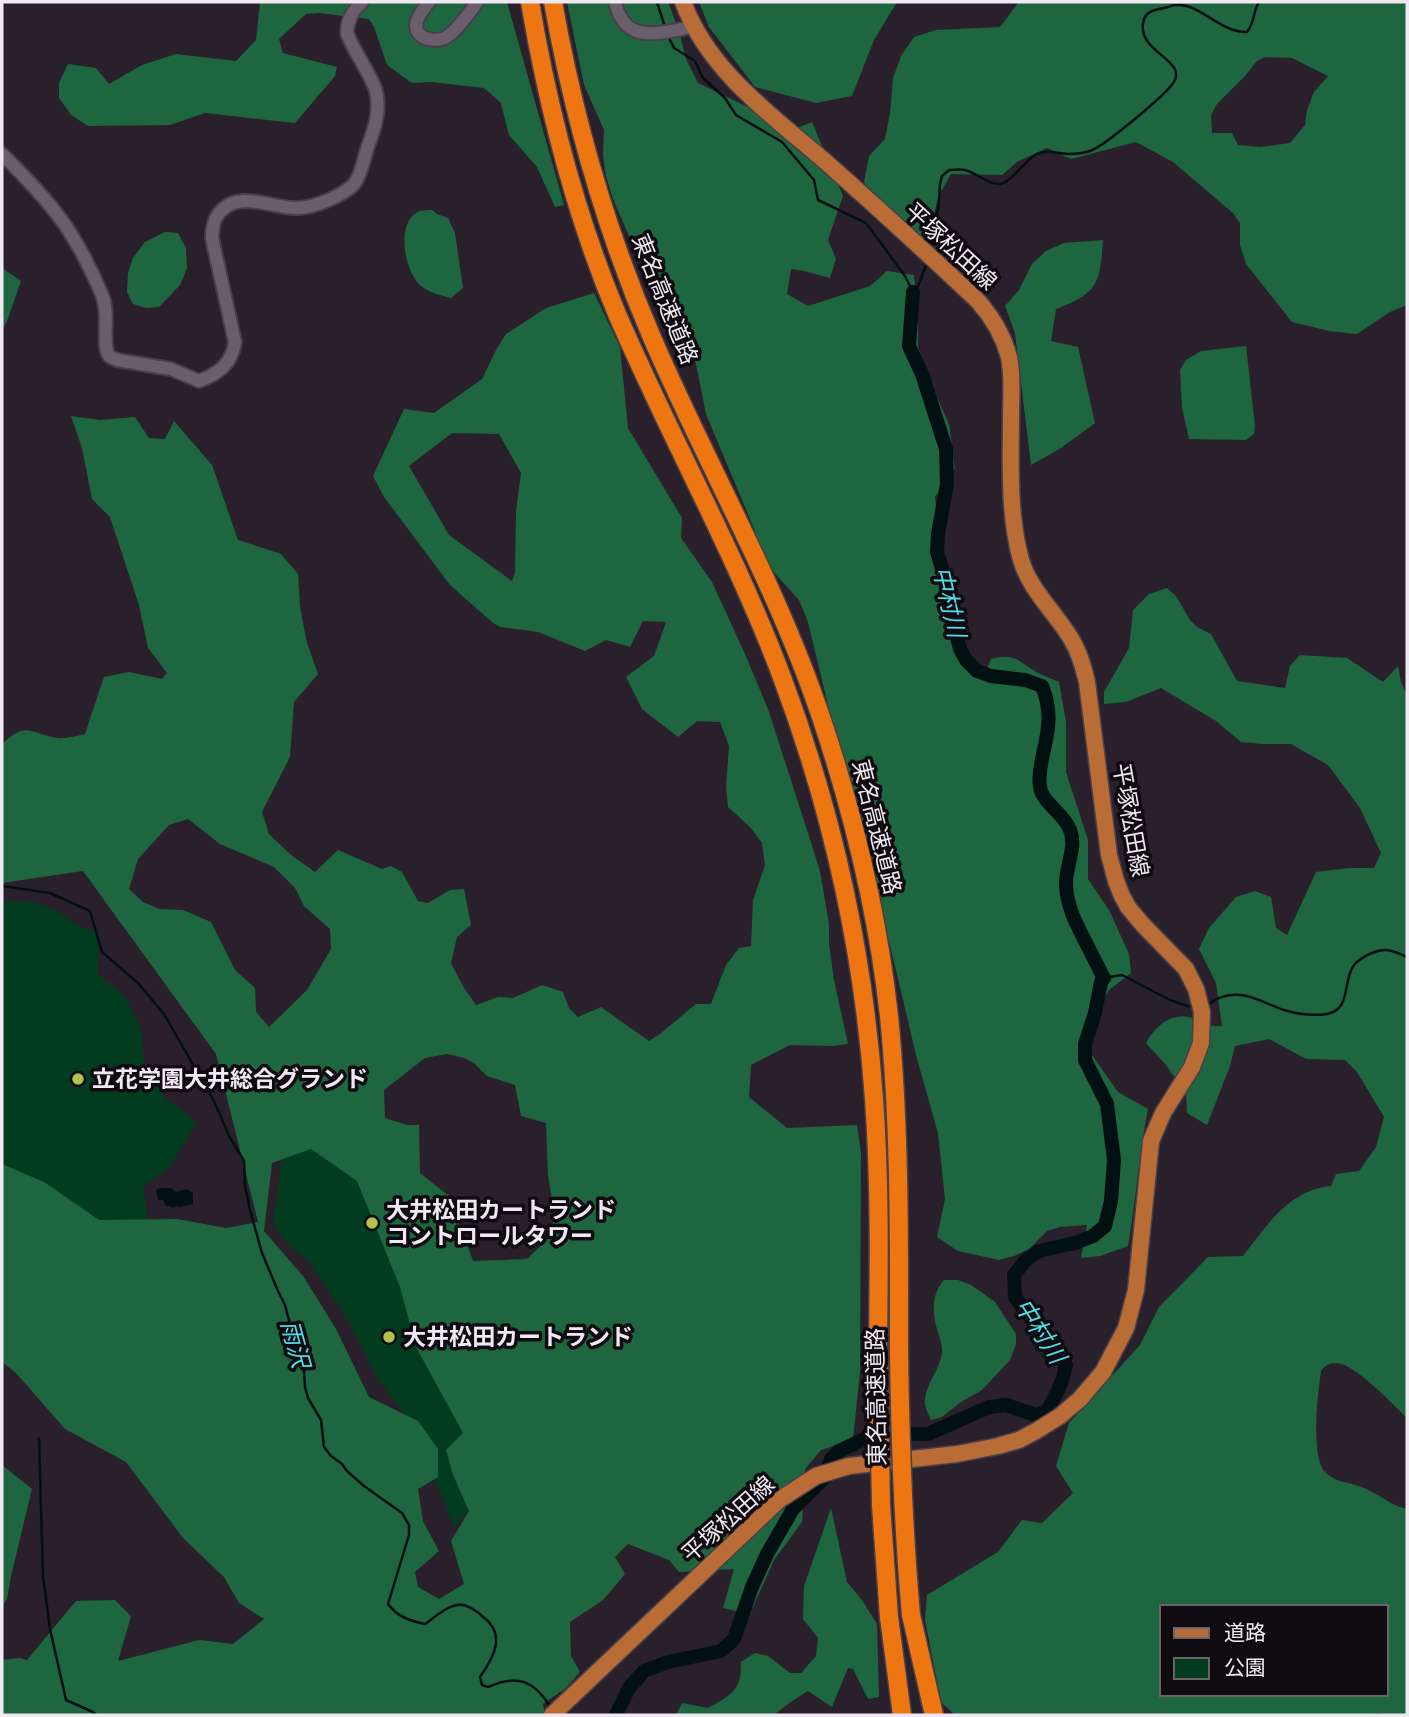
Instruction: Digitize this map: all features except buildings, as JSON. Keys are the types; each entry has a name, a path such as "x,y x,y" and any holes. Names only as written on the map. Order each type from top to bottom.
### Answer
{"highway":[{"name":"東名高速道路","path":"530,2 557,131 595,255 642,371 761,624 800,728 827,816 856,950 870,1048 879,1199 881,1505 889,1618 902,1715"},
{"name":"東名高速道路","path":"553,2 578,121 599,199 618,253 654,343 774,596 822,718 857,841 879,945 895,1095 899,1207 900,1444 911,1615 925,1715"},
{"path":"911,1615 934,1715"}],"main road":[{"name":"平塚松田線","path":"552,1715 779,1500 816,1476 849,1466 977,1450 1019,1440 1060,1416 1080,1399 1103,1372 1126,1328 1136,1290 1151,1140 1163,1113 1192,1067 1201,1043 1202,1012 1196,989 1186,970 1143,925 1128,906 1119,888 1109,855 1087,682 1080,656 1070,637 1032,586 1022,562 1012,499 1012,387 1009,358 1000,331 978,300 743,91 690,27 683,2"}],"street":[{"path":"2,154 52,208 83,255 106,305 106,343 110,357 171,369 199,381 207,378 229,362 235,342 212,238 212,226 217,216 222,210 240,201 293,208 312,206 355,183 377,121 378,109 375,90 347,33 350,16 362,2"},
{"path":"429,2 416,25 418,32 431,40 448,37 477,2"},
{"path":"615,2 623,23 646,35 690,27"}],"green space":[{"path":"260,2 507,2 564,205 555,207 537,167 509,135 501,103 484,88 431,82 412,83 387,65 369,19 306,14 279,39 283,53 337,67 335,76 295,123 205,113 170,125 88,126 71,115 59,98 59,83 68,64 96,68 109,84 142,65 176,54 236,61 256,40"},
{"path":"567,2 668,2 686,59 698,83 750,108 782,134 812,122 843,196 828,240 836,259 830,278 791,269 787,294 808,306 870,286 887,271 914,275 918,347 949,424 955,469 935,497 951,617 970,667 986,671 991,659 1012,657 1059,682 1066,722 1066,772 1088,840 1088,879 1109,910 1129,954 1131,973 1109,990 1095,1015 1090,1052 1118,1092 1148,1109 1128,1246 1100,1256 1081,1258 1087,1225 1060,1227 1047,1231 1029,1249 999,1260 958,1251 937,1237 945,1199 938,1133 917,1059 808,622 799,600 770,568 758,545 755,531 706,414 694,354 638,257 613,199 603,155 604,130 584,85"},
{"path":"699,2 897,2 874,40 852,96 816,103 755,87 709,27"},
{"path":"1019,2 1407,2 1407,305 1390,312 1357,334 1329,331 1292,322 1246,264 1240,245 1240,223 1233,213 1173,162 1136,142 1071,159 1047,148 1017,162 1002,175 951,174 938,197 928,241 870,194 864,182 869,156 885,139 893,78 901,56 914,37 936,30 1000,27","holes":["1265,57 1292,58 1328,76 1314,92 1305,125 1290,143 1260,147 1238,145 1232,133 1212,133 1211,115 1217,104 1257,61"]},
{"path":"432,210 448,218 455,233 463,288 451,298 431,292 420,285 410,270 407,259 405,238 410,219 418,212"},
{"path":"165,232 178,233 186,248 187,268 180,285 159,307 146,308 133,304 127,292 128,273 133,258 145,242"},
{"path":"1103,240 1098,277 1094,285 1081,298 1056,309 1051,341 1078,347 1095,423 1061,448 1031,465 1015,333 1005,306 1019,290 1032,264 1046,251 1064,243"},
{"path":"2,268 21,281 2,330"},
{"path":"594,293 620,347 628,428 682,518 681,538 712,582 745,654 768,709 820,871 829,924 834,980 848,1044 790,1045 751,1065 749,1097 787,1128 857,1125 861,1153 860,1372 853,1439 821,1450 805,1469 802,1522 774,1560 750,1614 723,1608 734,1569 679,1572 669,1560 628,1544 615,1557 625,1574 603,1600 570,1622 571,1656 580,1672 566,1688 543,1704 545,1715 2,1715 2,1660 27,1660 76,1601 115,1600 131,1616 118,1661 199,1640 233,1644 264,1619 239,1603 224,1577 183,1538 126,1462 65,1429 16,1373 2,1362 2,1164 44,1182 99,1220 177,1219 226,1228 258,1222 216,1054 83,871 2,883 2,744 18,732 29,730 61,738 85,734 104,677 129,672 162,679 167,673 148,648 139,605 110,517 92,499 82,448 71,416 100,420 135,417 149,438 165,439 174,421 212,465 238,540 281,554 298,574 300,607 307,643 318,674 294,702 290,757 262,812 269,834 291,855 315,872 338,850 382,869 391,866 402,872 418,901 428,903 450,890 464,889 471,925 457,937 451,963 476,1005 498,997 513,998 542,985 563,992 569,1008 578,1017 601,1007 649,1041 696,1004 711,1004 726,965 739,948 751,946 753,900 765,865 762,843 750,827 728,807 726,787 729,746 720,722 697,721 678,737 642,709 626,677 654,656 666,622 643,621 630,647 606,640 585,651 538,632 500,627 450,585 384,497 373,476 404,409 434,413 482,379 506,334 546,308","holes":["452,433 499,434 521,473 516,511 515,573 512,581 449,535 409,466","188,819 220,844 274,867 295,888 304,906 330,929 331,949 307,990 269,1027 256,1012 255,988 235,970 211,922 183,910 159,909 143,902 129,889 138,859 169,825","447,1054 464,1058 474,1063 487,1076 515,1085 521,1116 546,1123 548,1175 554,1212 551,1236 527,1259 473,1261 450,1197 420,1173 419,1125 407,1125 385,1118 384,1090 425,1058","311,1149 357,1181 400,1287 416,1347 463,1433 446,1450 453,1475 469,1511 451,1541 464,1584 439,1599 418,1587 415,1572 439,1551 423,1521 418,1489 438,1477 438,1449 418,1421 369,1397 336,1329 303,1276 264,1231 272,1163"]},
{"path":"1246,346 1254,434 1246,440 1189,439 1182,408 1180,370 1186,360 1201,351"},
{"path":"1167,588 1176,596 1190,620 1211,634 1237,681 1285,688 1290,666 1300,655 1347,658 1383,682 1398,666 1407,696 1407,1418 1357,1373 1349,1367 1335,1363 1327,1365 1321,1371 1316,1438 1320,1464 1325,1472 1333,1478 1364,1488 1407,1509 1407,1715 955,1715 941,1702 925,1620 927,1595 998,1552 1022,1520 1042,1523 1073,1493 1056,1466 1069,1423 1140,1345 1159,1307 1208,1257 1243,1256 1270,1221 1291,1202 1303,1194 1331,1186 1336,1174 1359,1171 1376,1147 1384,1117 1357,1072 1345,1060 1306,1059 1269,1039 1235,1046 1207,1125 1187,1113 1186,1093 1146,1043 1158,1027 1175,1018 1188,1017 1213,1026 1222,1026 1216,983 1199,949 1209,928 1236,897 1255,891 1271,897 1276,928 1287,935 1316,872 1374,868 1381,853 1360,808 1328,765 1291,744 1241,742 1216,721 1161,688 1126,702 1104,704 1104,692 1129,648 1133,610 1149,594"},
{"name":"立花学園大井総合グランド","path":"2,902 36,903 56,910 76,925 98,933 98,974 126,998 141,1029 144,1061 165,1098 197,1121 169,1168 143,1186 150,1233 85,1221 2,1172"},
{"name":"大井松田カートランド","path":"315,1145 349,1169 377,1209 469,1426 482,1495 454,1527 412,1424 378,1379 351,1326 322,1280 310,1263 287,1243 273,1221 280,1166 285,1154"},
{"path":"944,1280 958,1280 971,1285 995,1302 1016,1334 1016,1344 1010,1360 982,1390 942,1417 931,1420 925,1407 925,1399 942,1353 934,1310 936,1294"},
{"path":"2,1465 32,1489 7,1599 2,1607"},
{"path":"831,1508 847,1582 877,1624 879,1697 868,1699 853,1669 848,1668 832,1707 808,1691 774,1715 676,1715 682,1703 708,1708 729,1695 740,1679 741,1662 755,1653 768,1656 790,1673 801,1673 816,1656 818,1638 803,1619 804,1586"}],"shaded area":[{"path":"171,1188 176,1192 186,1189 193,1193 193,1204 173,1208 166,1206 163,1200 158,1200 156,1190"}],"waterway":[{"path":"657,2 665,27"},
{"name":"中村川","path":"931,251 940,184 942,176 949,170 965,170 991,183 1000,184 1009,180 1037,154 1090,151 1121,130 1170,86 1176,78 1174,68 1145,37 1143,23 1149,13 1178,5 1186,6 1228,28 1247,32 1259,2"},
{"path":"668,36 674,48 695,61 703,78 725,98 736,115 782,142 814,180 818,200 866,223 905,276 913,292 917,289 928,260"},
{"name":"中村川","path":"616,1715 629,1688 644,1671 668,1662 721,1651 734,1639 767,1554 793,1509 825,1477 831,1459 839,1451 862,1440 904,1434 928,1434 989,1407 1006,1405 1036,1415 1047,1411 1061,1383 1066,1365 1015,1297 1014,1275 1026,1260 1039,1251 1093,1236 1105,1226 1111,1201 1114,1160 1107,1104 1085,1060 1085,1044 1104,978 1076,923 1069,903 1066,876 1072,849 1070,830 1045,798 1040,787 1040,770 1048,728 1047,703 1042,686 977,671 960,649 951,599 937,552 947,484 946,449 922,374 909,346 913,292"},
{"name":"雨沢","path":"2,886 50,893 90,911 102,952 138,983 164,1014 214,1101 229,1136 244,1161 245,1186 262,1253 285,1305 293,1335 303,1357 305,1387 321,1420 324,1447 364,1486 402,1513 409,1525 409,1535 388,1604 400,1615 425,1624 453,1606 463,1605 473,1609 490,1623 496,1638 490,1662 480,1677 482,1685 488,1687 508,1681 524,1682 538,1691 551,1708"},
{"path":"1207,1005 1220,998 1238,995 1294,1013 1327,1014 1340,1006 1350,971 1360,960 1382,950 1407,957"},
{"path":"1104,978 1122,975 1170,1000 1194,1006"},
{"path":"39,1438 43,1576 50,1629 66,1700 96,1715"}],"place":[{"name":"立花学園大井総合グランド","path":"78,1079"},
{"name":"大井松田カートランド コントロールタワー","path":"372,1223"},
{"name":"大井松田カートランド","path":"389,1337"}]}
